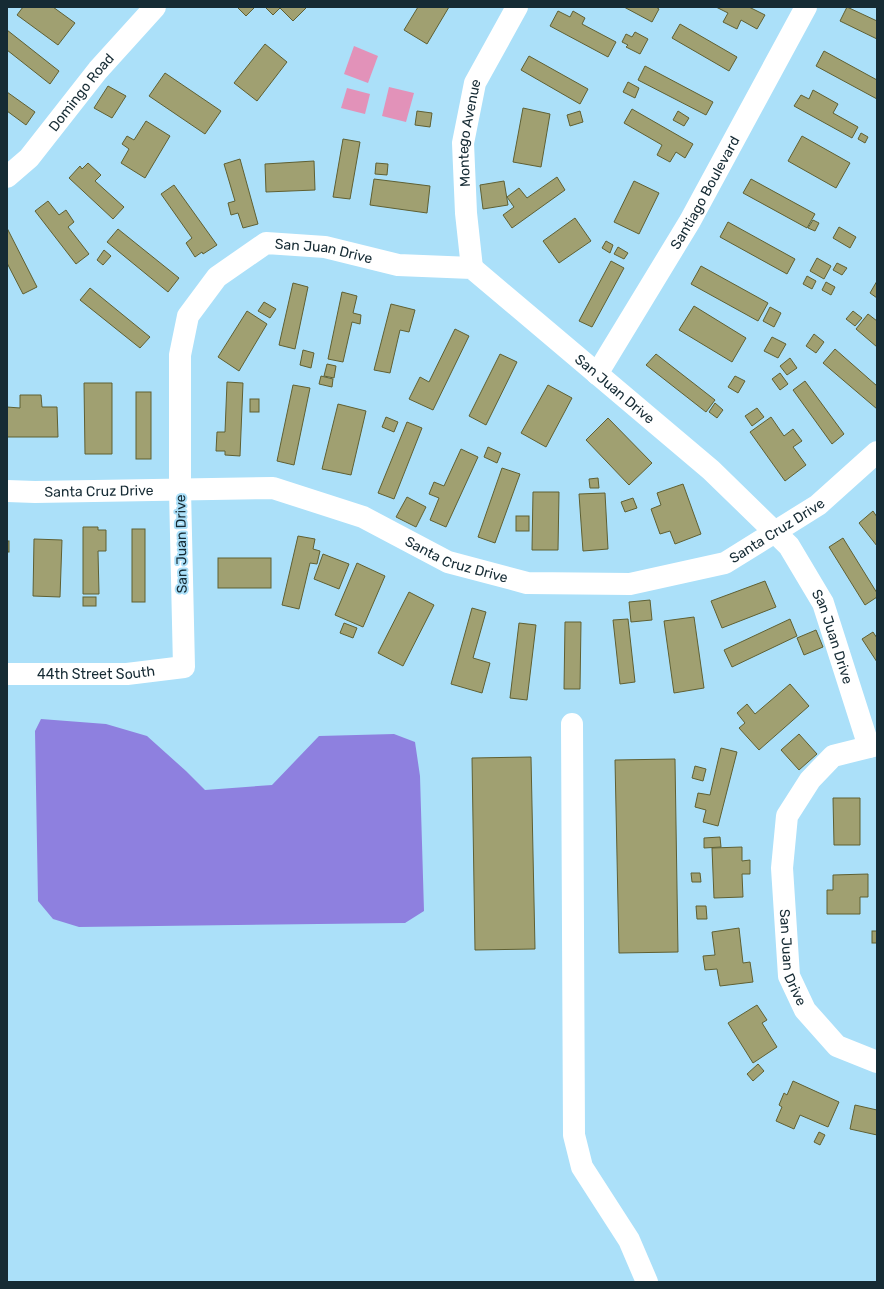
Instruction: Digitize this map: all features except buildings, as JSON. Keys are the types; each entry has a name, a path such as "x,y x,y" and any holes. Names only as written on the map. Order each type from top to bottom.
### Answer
{"street":[{"name":"Domingo Road","path":"7,177 29,158 98,70 155,7"},
{"name":"Montego Avenue","path":"472,268 466,213 463,143 475,83 517,7"},
{"name":"Santiago Boulevard","path":"597,374 690,221 806,7"},
{"name":"San Juan Drive","path":"184,666 180,490 180,355 188,316 217,277 266,243 325,248 398,265 472,268 711,470 789,546 823,603 873,746 833,756 810,780 787,816 782,868 789,976 805,1010 837,1046 877,1062"},
{"name":"Santa Cruz Drive","path":"7,491 35,492 273,488 363,517 448,562 527,583 630,584 725,562 818,505 877,452"},
{"name":"44th Street South","path":"7,674 127,674 184,666"},
{"path":"572,724 574,1135 582,1167 628,1240 647,1282"}],"shaded area":[{"path":"354,46 378,56 368,83 344,74"},
{"path":"389,87 414,93 406,122 382,116"},
{"path":"347,88 370,94 365,114 341,108"},
{"path":"41,719 106,724 147,736 205,790 272,785 319,736 394,734 415,742 420,776 424,911 405,923 79,927 53,919 38,901 35,731"}]}
